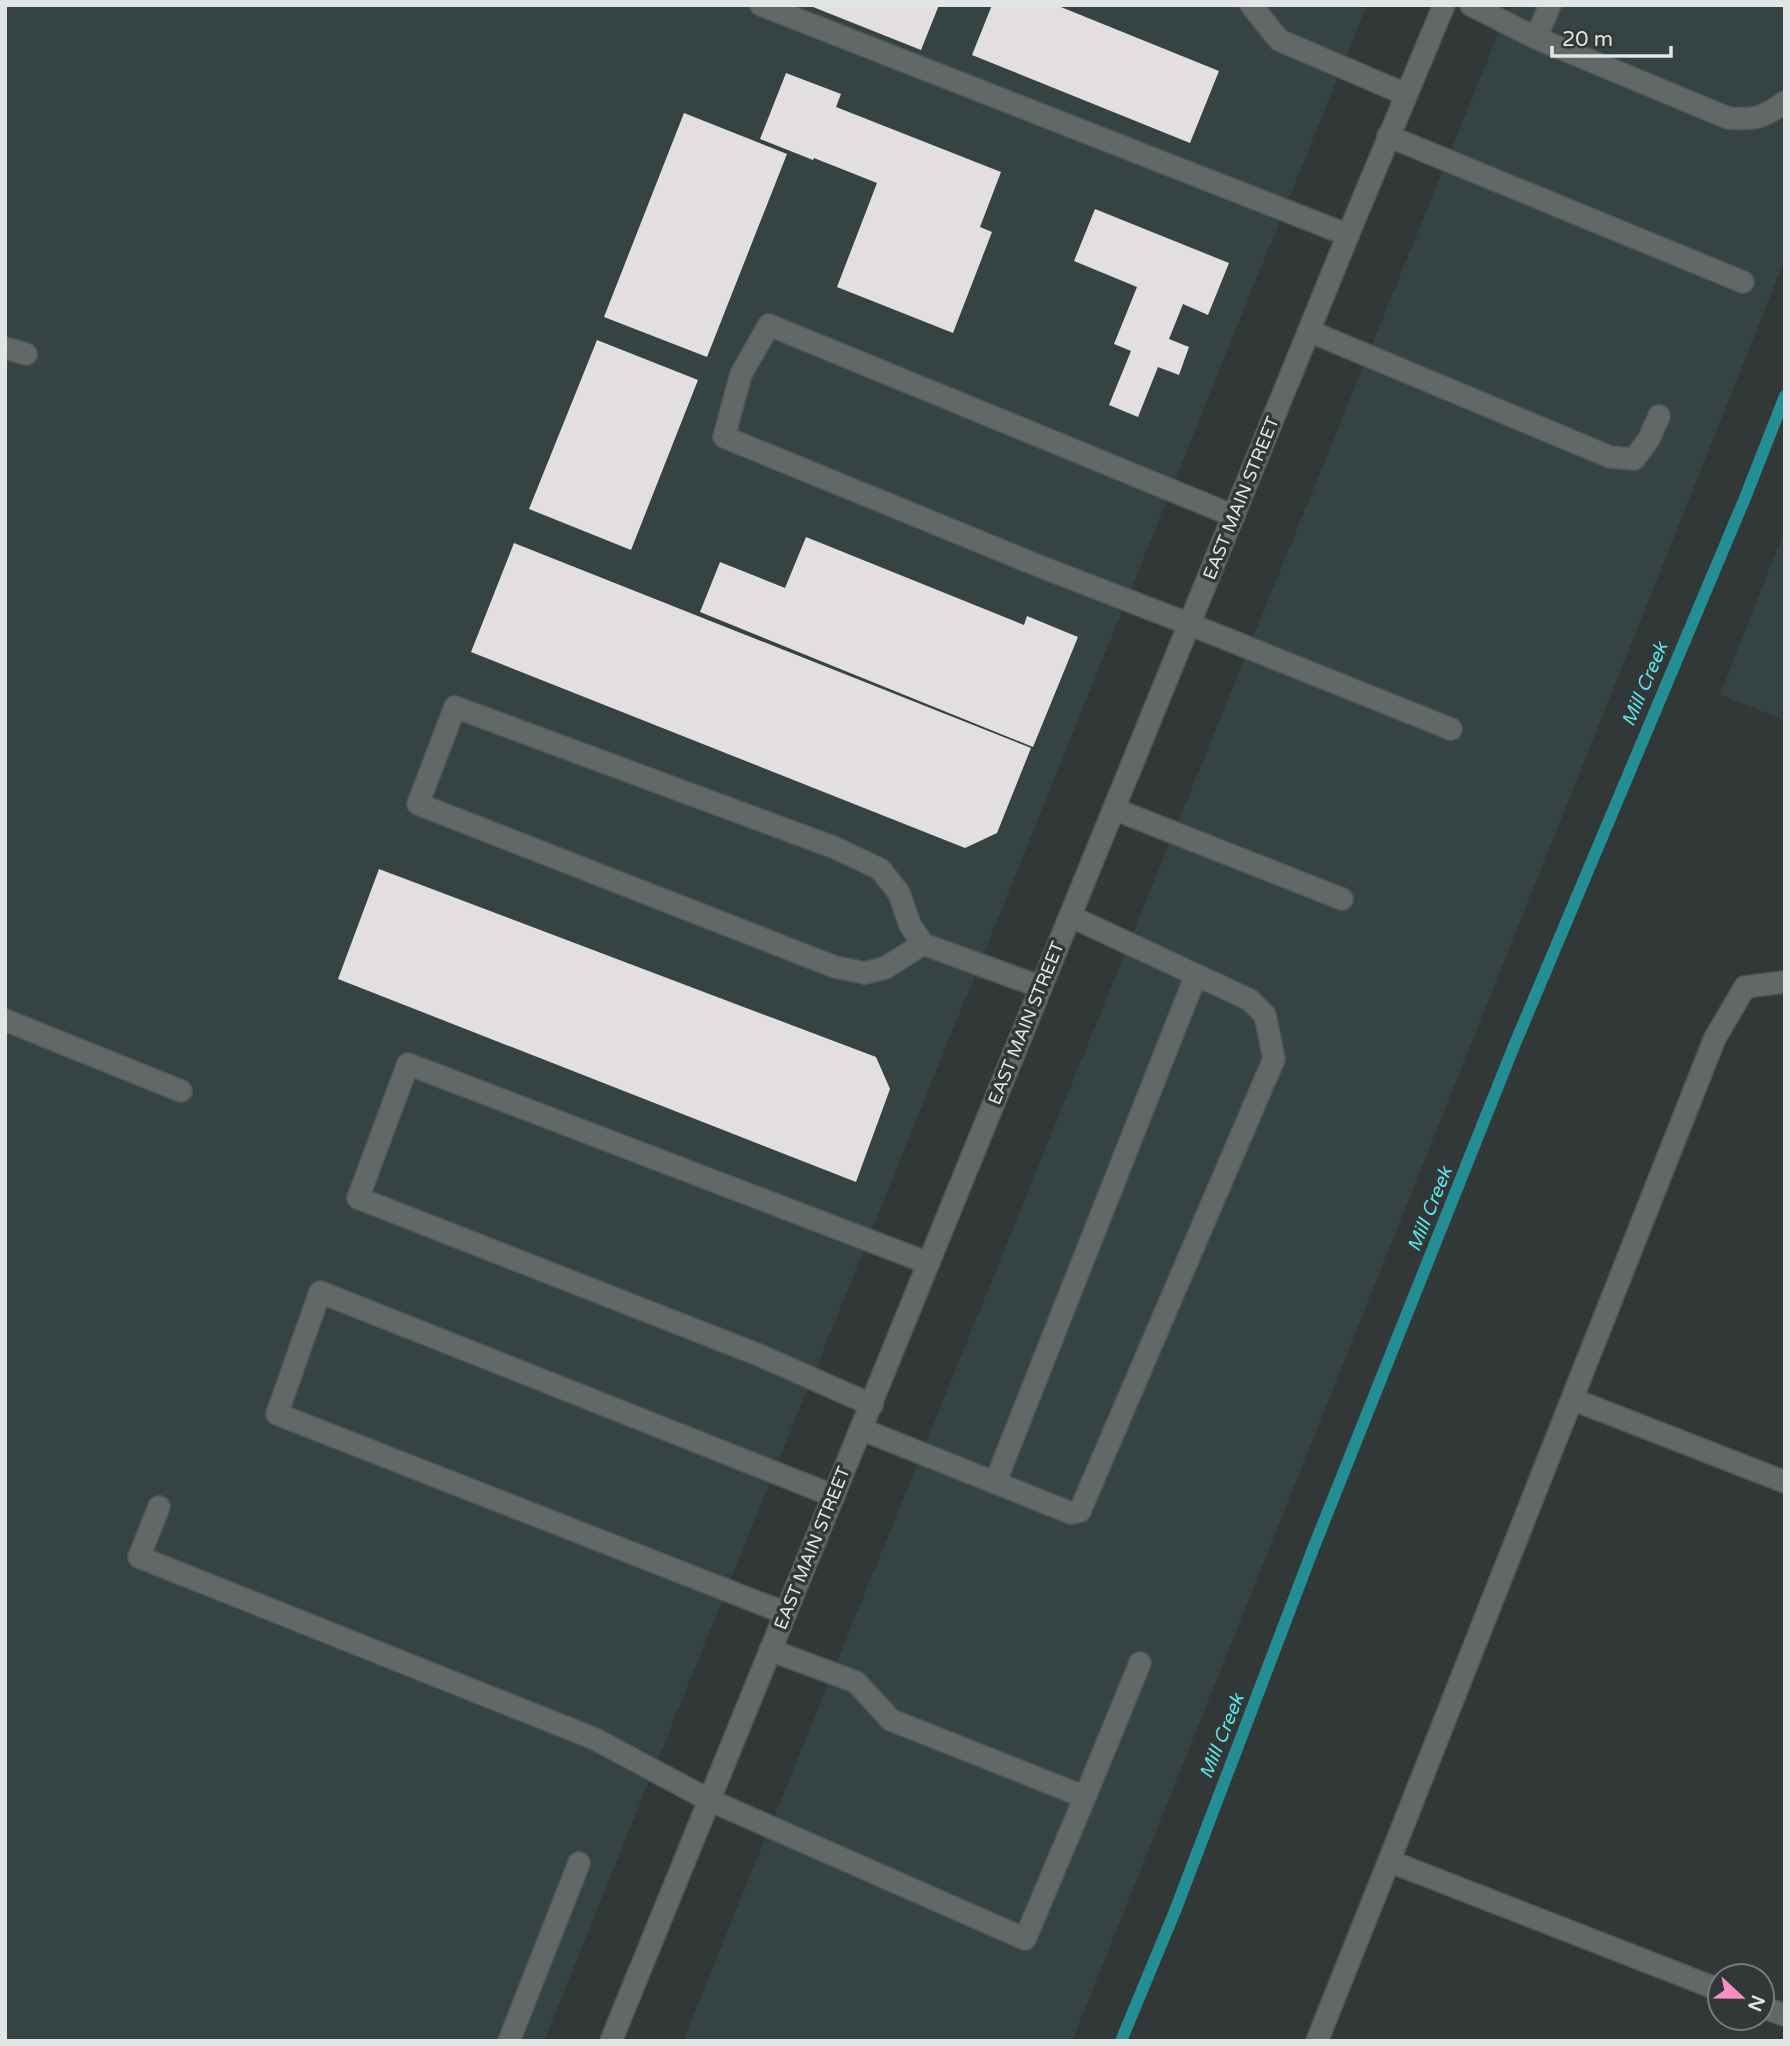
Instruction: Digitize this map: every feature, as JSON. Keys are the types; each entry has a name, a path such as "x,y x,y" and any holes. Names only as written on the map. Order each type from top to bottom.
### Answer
{"street":[{"path":"761,5 1348,235"},
{"path":"1251,5 1279,40 1405,94"},
{"name":"EAST MAIN STREET","path":"611,2041 1405,94 1444,5"},
{"path":"1471,5 1536,38 1728,117 1751,119 1767,115 1785,102"},
{"path":"1536,38 1550,5"},
{"path":"1388,136 1743,282"},
{"path":"1234,516 769,325 741,374 724,437 1038,566 1451,729"},
{"path":"1309,331 1609,457 1634,459 1649,439 1658,416"},
{"path":"5,348 26,354"},
{"path":"923,944 885,968 865,973 835,967 418,804 455,707 833,847 880,869 899,893 911,925 923,944 1041,987"},
{"path":"1114,808 1342,899"},
{"path":"861,1429 1071,1513 1080,1511 1274,1059 1265,1015 1250,1000 1070,916"},
{"path":"995,1483 1196,975"},
{"path":"1317,2041 1715,1038 1745,987 1785,982"},
{"path":"5,1020 181,1091"},
{"path":"872,1405 760,1355 358,1198 408,1064 928,1263"},
{"path":"785,1613 277,1414 320,1292 834,1496"},
{"path":"1573,1399 1785,1482"},
{"path":"159,1507 139,1557 595,1739 709,1800 1025,1939 1140,1662"},
{"path":"770,1650 856,1682 891,1720 1085,1797"},
{"path":"1389,1861 1706,1985"},
{"path":"509,2041 579,1863"}],"shaded area":[{"path":"5,5 1367,5 544,2041 5,2041"},
{"path":"1510,5 1785,5 1785,259 1072,2041 683,2041"},
{"path":"1785,529 1785,720 1720,695"}],"building":[{"path":"808,5 939,5 921,50"},
{"path":"992,5 1056,5 1219,71 1190,143 972,55"},
{"path":"786,73 841,94 836,107 1001,172 980,227 992,232 953,333 837,287 877,183 760,139"},
{"path":"684,113 787,154 707,357 604,317"},
{"path":"1095,209 1229,263 1208,315 1183,304 1169,339 1189,347 1179,375 1158,367 1138,417 1109,405 1131,351 1114,344 1137,287 1074,261"},
{"path":"597,340 698,380 631,550 529,509"},
{"path":"806,537 1024,625 1027,616 1078,637 1033,747 700,612 720,562 785,588"},
{"path":"514,543 1031,748 997,833 965,848 471,652"},
{"path":"379,869 876,1057 890,1089 856,1182 338,979"}],"waterway":[{"name":"Mill Creek","path":"1121,2041 1175,1911 1313,1549 1514,1046 1745,498 1785,396"}]}
